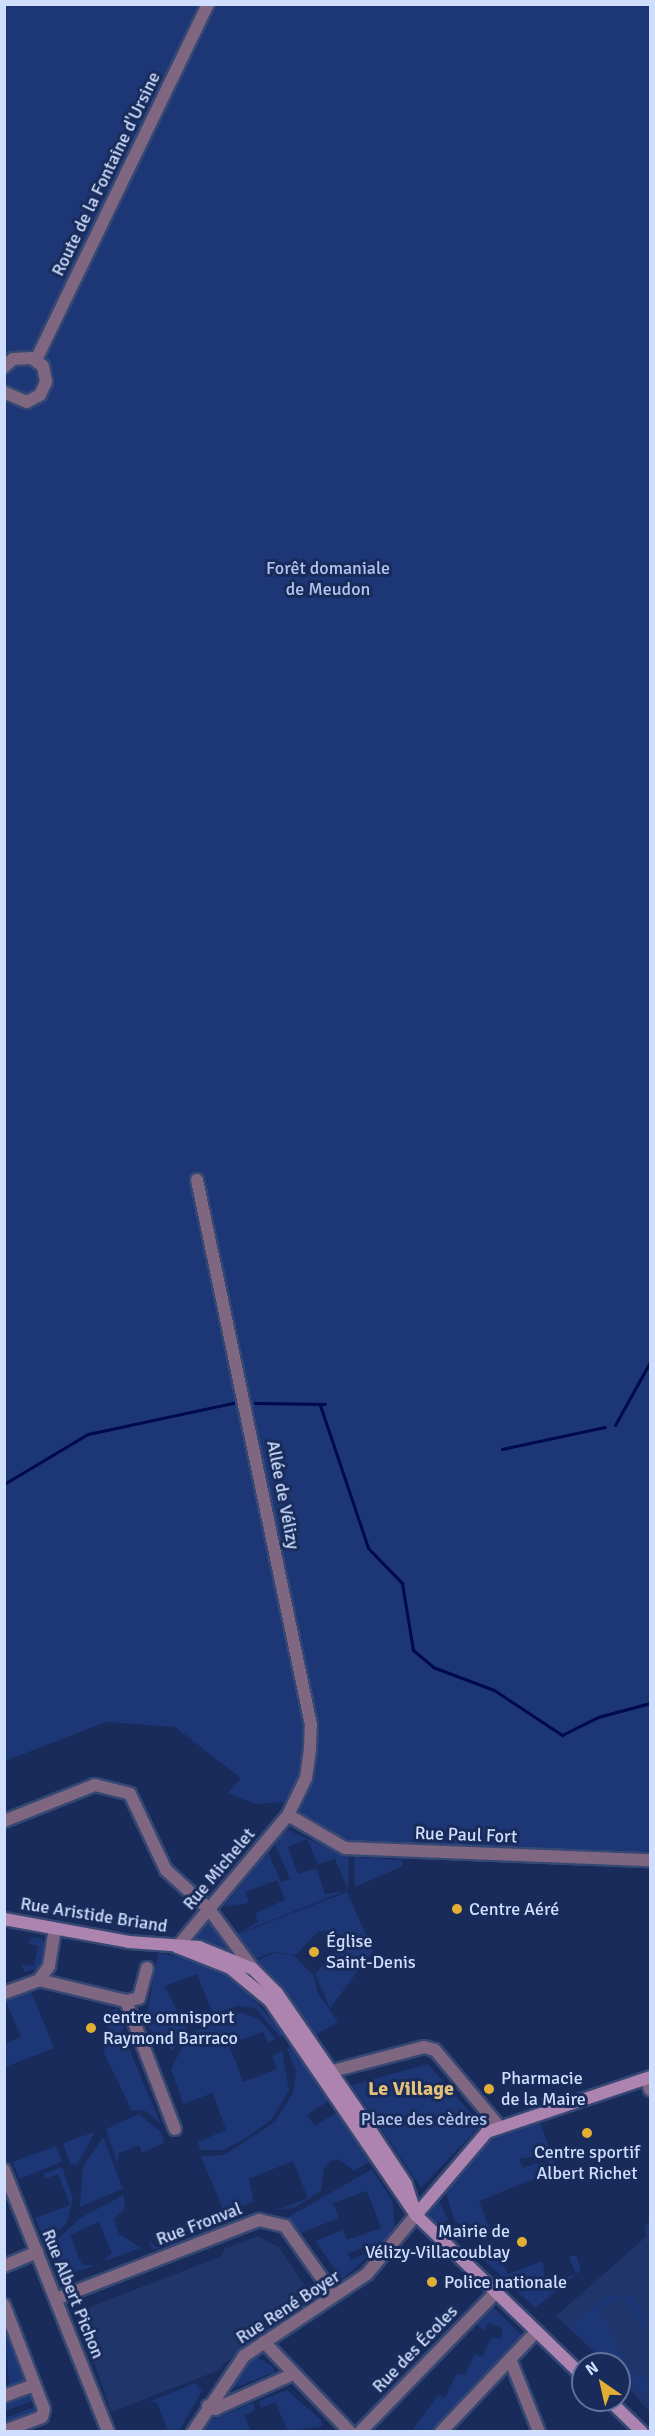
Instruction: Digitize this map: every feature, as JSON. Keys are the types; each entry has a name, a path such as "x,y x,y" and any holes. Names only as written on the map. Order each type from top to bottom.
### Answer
{"street":[{"name":"Route de la Fontaine d'Ursine","path":"36,360 208,4"},
{"path":"4,367 21,356 36,360 46,375 40,395 27,402 4,392"},
{"name":"Allée de Vélizy","path":"197,1180 311,1725 306,1778 288,1815"},
{"path":"4,1821 95,1785 130,1794 166,1869 209,1909 253,1969"},
{"name":"Rue Paul Fort","path":"288,1815 345,1848 651,1860"},
{"name":"Rue Michelet","path":"177,1947 288,1815"},
{"name":"Rue Aristide Briand","path":"4,1919 55,1930 220,1952 253,1969 277,1993 325,2072"},
{"path":"39,1980 49,1966 55,1930"},
{"name":"Rue Aristide Briand","path":"177,1947 208,1957 252,1984 270,2001 406,2184 416,2215"},
{"path":"4,1993 39,1980 126,2001 139,1998 147,1968"},
{"path":"126,2001 175,2129"},
{"path":"325,2072 435,2050 498,2125"},
{"path":"571,2364 416,2215 480,2136 498,2125 649,2082"},
{"name":"Rue Albert Pichon","path":"4,2170 108,2432"},
{"name":"Rue René Boyer","path":"193,2432 232,2368 264,2342 367,2274 416,2215"},
{"name":"Rue Fronval","path":"56,2299 259,2220 273,2220 293,2234 328,2287"},
{"path":"4,2266 37,2252"},
{"name":"Rue des Écoles","path":"360,2432 496,2292"},
{"path":"4,2305 44,2413 4,2431"},
{"path":"441,2432 537,2331"},
{"path":"264,2342 291,2375 345,2430"},
{"path":"510,2359 539,2432"},
{"path":"208,2406 215,2409 291,2375"},
{"path":"4,2396 34,2385"},
{"path":"621,2412 642,2432"}],"shaded area":[{"path":"650,2221 650,2413 631,2390 631,2352 594,2352 556,2316 647,2236 644,2227"},
{"path":"258,2236 279,2247 315,2301 240,2349 217,2371 111,2412 77,2312 222,2256 224,2249"}],"green space":[{"name":"Forêt domaniale de Meudon","path":"4,5 650,5 650,1852 354,1842 329,1835 285,1802 255,1804 228,1793 241,1778 175,1727 106,1722 5,1761"},
{"path":"288,1830 349,1857 348,1890 335,1859 318,1864 307,1839 288,1847 298,1874 316,1868 325,1894 345,1891 237,1934 258,1922 255,1913 285,1900 277,1880 245,1892 249,1903 223,1907 268,1852 281,1882 290,1879 274,1842"},
{"path":"354,1857 402,1860 403,1866 355,1887"},
{"path":"347,1892 373,1951 330,2008 315,1974 338,1948 327,1931 318,1932 296,1955 274,1952 255,1959 237,1935"},
{"path":"210,1922 229,1947 227,1949 193,1940"},
{"path":"32,1937 43,1939 45,1952 38,1968 25,1972 21,1965 34,1966 38,1946 28,1943"},
{"path":"158,1953 192,1959 235,1979 285,2034 280,2037 255,2008 237,2006 213,2014 197,1974 165,1986 186,2029 173,2051 145,2024"},
{"path":"274,1953 293,1955 314,1976 318,1993 338,2022 313,2036 256,1961"},
{"path":"31,1991 54,2048 5,2067 5,2044 21,2037 5,1999"},
{"path":"116,2008 127,2025 121,2030 161,2124 144,2110 132,2111 104,2053 110,2012"},
{"path":"243,2013 259,2019 276,2039 268,2043 263,2032 229,2044 243,2082 277,2069 272,2056 282,2051 289,2091 271,2120 248,2137 223,2150 200,2150 198,2142 226,2130 213,2093 183,2104 171,2069 188,2035 228,2014"},
{"path":"292,2047 328,2101 307,2115 315,2126 336,2113 369,2162 354,2171 338,2159 331,2161 324,2168 321,2191 294,2208 277,2210 308,2198 293,2161 249,2179 254,2202 224,2212 201,2156 224,2155 275,2122 293,2093 296,2072 287,2048"},
{"name":"Place des cèdres","path":"428,2064 481,2125 421,2188 352,2085"},
{"path":"139,2114 161,2132 164,2143 142,2153 139,2145 119,2153 117,2163 106,2129"},
{"path":"539,2119 557,2169 540,2155 519,2159 523,2168 538,2163 548,2173 479,2201 490,2230 481,2233 455,2222 446,2194 489,2139"},
{"path":"95,2132 77,2165 70,2164 63,2143"},
{"path":"103,2137 123,2189 80,2207 83,2167"},
{"path":"56,2146 62,2162 19,2179 13,2162"},
{"path":"62,2167 73,2199 66,2224 45,2242 35,2218 70,2205 58,2174 45,2179 43,2174"},
{"path":"372,2169 393,2202 395,2229 384,2241 348,2253 350,2260 377,2249 342,2279 315,2241 343,2230 347,2240 381,2228 367,2191 333,2203 339,2218 301,2233 285,2219"},
{"path":"124,2195 125,2208 114,2219 119,2234 141,2248 102,2262 112,2253 99,2222 70,2235 82,2265 96,2265 63,2276 52,2244 82,2217"},
{"path":"437,2197 448,2220 435,2227 428,2214"},
{"path":"177,2229 176,2243 152,2250 149,2240 156,2247 175,2239 172,2231"},
{"path":"495,2246 508,2274 543,2261 545,2285 576,2274 569,2257 576,2255 581,2270 535,2308 484,2260 487,2249"},
{"path":"631,2294 648,2325 641,2328 624,2296 599,2309 621,2352 596,2352 571,2328 604,2297"},
{"path":"491,2305 523,2336 432,2431 411,2432 438,2395 445,2398 457,2373 465,2375 475,2354 482,2357 492,2337 500,2339 503,2329 488,2323 484,2331 474,2322"},
{"path":"4,2320 29,2383 5,2392 9,2383"},
{"path":"255,2356 273,2367 276,2379 272,2373 224,2392"},
{"path":"631,2370 635,2378 644,2375 650,2387 643,2397 631,2386"},
{"path":"195,2383 202,2391 179,2431 168,2431 157,2403 149,2402"},
{"path":"287,2390 321,2420 323,2426 288,2431 275,2402 261,2408 259,2401"},
{"path":"30,2391 34,2400 5,2411 5,2401"},
{"path":"253,2403 255,2410 244,2415 251,2431 203,2431 209,2421"},
{"path":"37,2406 40,2413 5,2427 5,2418"}],"waterway":[{"path":"615,1425 650,1362"},
{"path":"4,1484 88,1434 237,1402"},
{"path":"255,1403 325,1404"},
{"path":"320,1405 368,1548 402,1583 413,1650 433,1667 494,1690 562,1735 598,1717 650,1703"},
{"path":"502,1449 605,1427"}],"place":[{"name":"Centre Aéré","path":"457,1909"},
{"name":"Église Saint-Denis","path":"314,1952"},
{"name":"centre omnisport Raymond Barraco","path":"91,2028"},
{"name":"Pharmacie de la Maire","path":"489,2089"},
{"name":"Centre sportif Albert Richet","path":"587,2133"},
{"name":"Mairie de Vélizy-Villacoublay","path":"522,2242"},
{"name":"Police nationale","path":"432,2282"}],"district":[{"name":"Le Village","path":"411,2088"}]}
